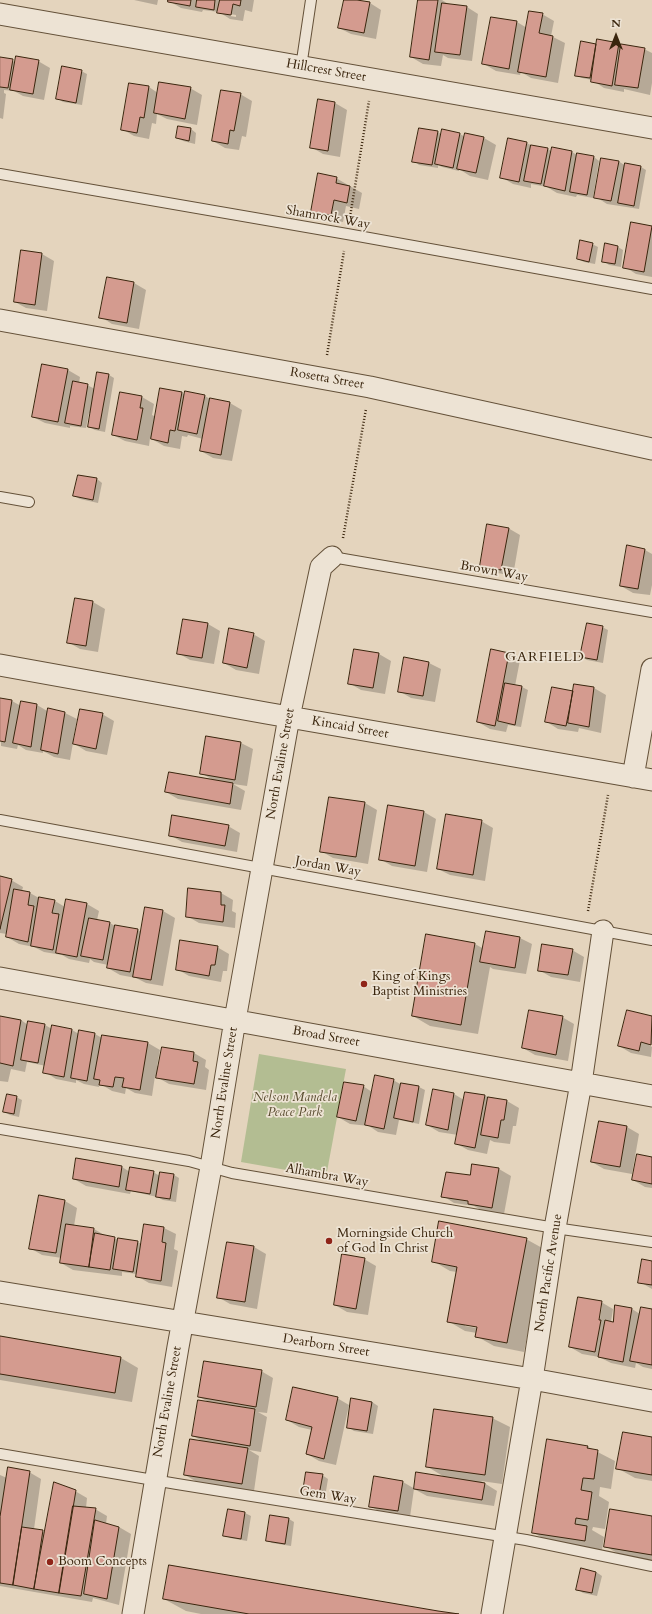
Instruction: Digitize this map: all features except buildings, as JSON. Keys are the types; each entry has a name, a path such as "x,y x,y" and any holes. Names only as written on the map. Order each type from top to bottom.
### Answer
{"street":[{"name":"Hillcrest Street","path":"0,14 652,128"},
{"name":"Rosetta Street","path":"0,320 370,387 652,449"},
{"name":"North Evaline Street","path":"133,1614 182,1322 211,1167 235,1020 289,717 322,567 337,549"},
{"name":"Kincaid Street","path":"0,665 642,779"},
{"path":"642,779 652,670"},
{"name":"North Pacific Avenue","path":"492,1614 532,1379 555,1228 581,1083 603,931"},
{"name":"Broad Street","path":"0,978 652,1096"},
{"name":"Dearborn Street","path":"0,1292 532,1379 652,1401"}],"lane":[{"path":"301,67 311,0"},
{"name":"Shamrock Way","path":"0,174 652,289"},
{"path":"0,497 29,502"},
{"name":"Brown Way","path":"337,549 652,612"},
{"name":"Jordan Way","path":"0,820 652,940"},
{"name":"Alhambra Way","path":"0,1129 188,1161 232,1173 555,1228 652,1242"},
{"name":"Gem Way","path":"0,1454 504,1537 652,1566"}],"path":[{"path":"326,360 370,101"},
{"path":"337,549 366,408"},
{"path":"589,905 608,795"}],"green space":[{"name":"Nelson Mandela Peace Park","path":"259,1054 346,1069 326,1177 241,1162"}],"place":[{"name":"King of Kings Baptist Ministries","path":"364,984"},
{"name":"Morningside Church of God In Christ","path":"329,1241"},
{"name":"Boom Concepts","path":"50,1562"}],"district":[{"name":"GARFIELD","path":"545,658"}]}
